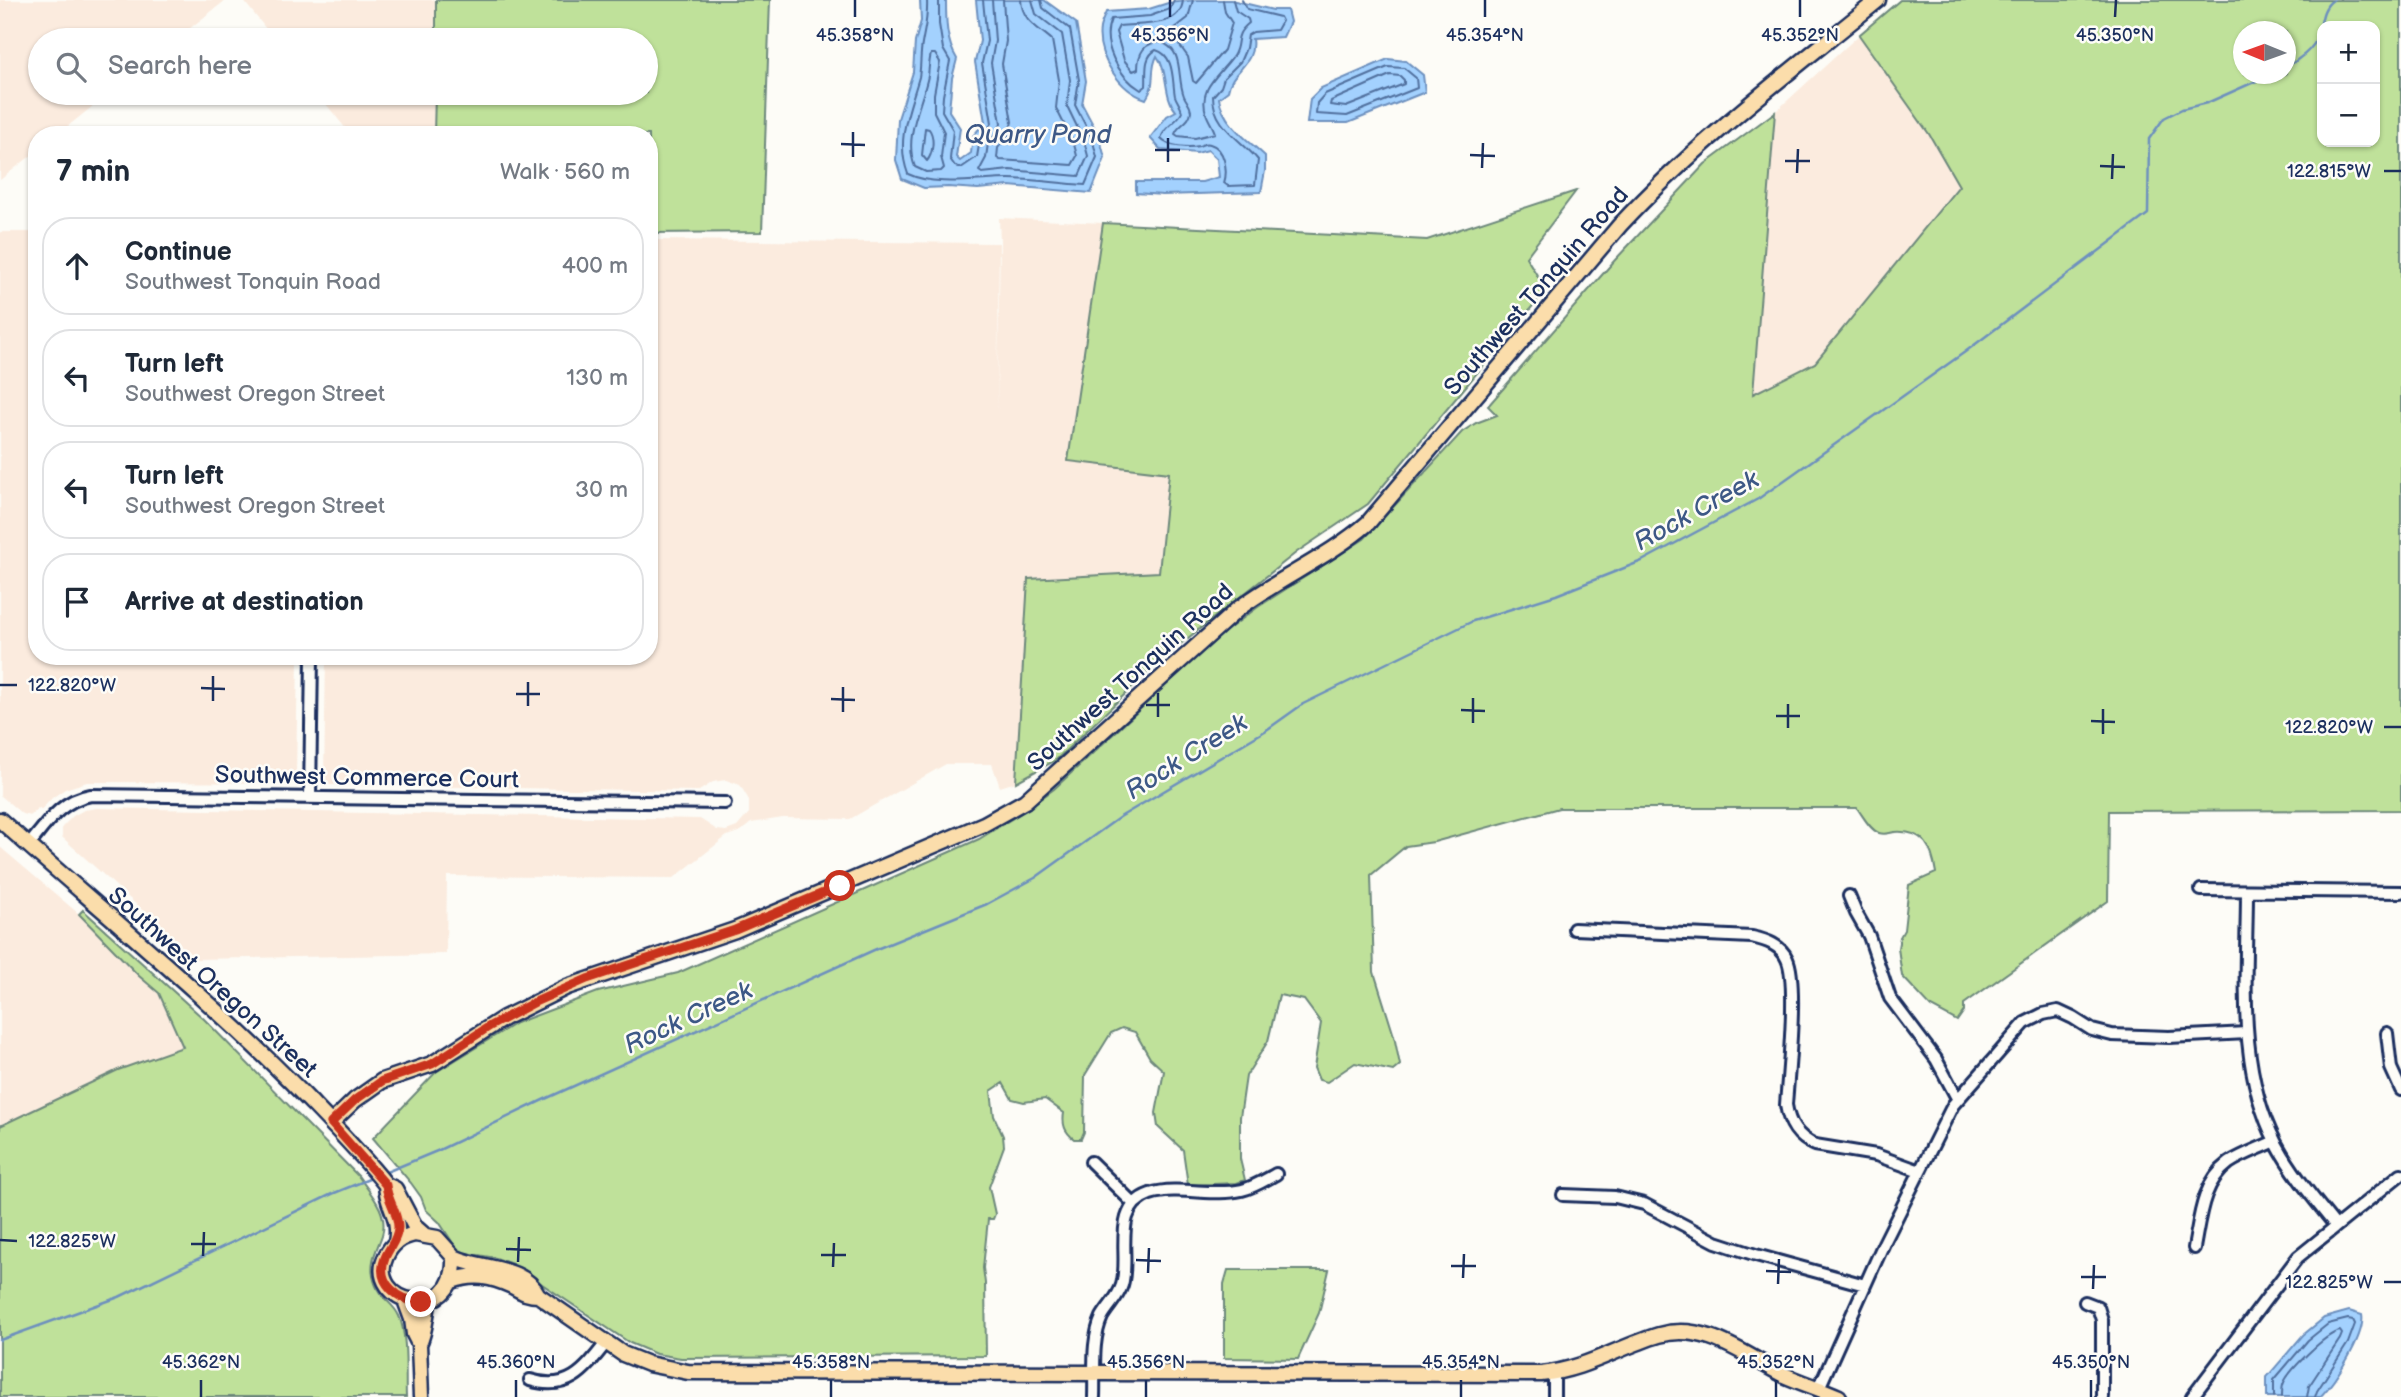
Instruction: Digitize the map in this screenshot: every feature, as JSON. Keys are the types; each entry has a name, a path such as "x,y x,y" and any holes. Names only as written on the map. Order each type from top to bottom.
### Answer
{"main road":[{"name":"Southwest Tonquin Road","path":"331,1123 355,1100 382,1081 432,1064 490,1026 546,997 587,979 747,925 984,824 1025,801 1238,609 1368,523 1620,225 1661,182 1713,135 1878,0"},
{"name":"Southwest Oregon Street","path":"0,820 269,1060 331,1123 386,1185 395,1189 415,1227 423,1234 437,1238 454,1257"},
{"name":"Southwest Oregon Street","path":"386,1185 387,1196 398,1222 396,1241 382,1268 386,1283 405,1300 412,1319 414,1334 419,1344 421,1397"},
{"path":"396,1241 409,1235 423,1234"},
{"path":"405,1300 421,1302 442,1294 452,1281 454,1257 507,1272 533,1286 538,1295 623,1354 648,1364 698,1372 1480,1376 1554,1373 1605,1358 1660,1335 1688,1332 1717,1338 1787,1376 1839,1397"},
{"path":"452,1281 479,1275 502,1282 526,1295 538,1295"},
{"name":"Southwest Oregon Street","path":"419,1344 425,1334 425,1316 429,1300"}],"street":[{"path":"310,798 312,665"},
{"name":"Southwest Commerce Court","path":"29,845 64,804 77,797 105,795 725,803"},
{"path":"2201,890 2401,892"},
{"path":"2247,891 2247,1033 2256,1088 2275,1141 2299,1180 2335,1225"},
{"path":"1849,896 1869,936 1890,998 1936,1059 1957,1098"},
{"path":"1574,929 1752,937 1772,943 1786,957 1792,979 1786,1105 1794,1130 1815,1145 1876,1155 1920,1171"},
{"path":"1819,1388 1865,1285 1957,1098 2025,1023 2050,1012 2065,1014 2092,1030 2112,1035 2169,1037 2247,1033"},
{"path":"2387,1033 2390,1068 2401,1090"},
{"path":"2194,1248 2204,1195 2216,1175 2231,1161 2275,1141"},
{"path":"1091,1162 1134,1204"},
{"path":"1094,1397 1096,1335 1103,1315 1123,1283 1123,1233 1134,1204 1149,1194 1167,1191 1241,1190 1276,1174"},
{"path":"2192,1397 2294,1262 2335,1225 2401,1174"},
{"path":"1563,1195 1615,1197 1644,1204 1716,1242 1865,1285"},
{"path":"2085,1301 2098,1307 2102,1320 2102,1397"},
{"path":"530,1380 544,1385 567,1381 583,1372 606,1343"},
{"path":"1554,1373 1554,1397"}],"shaded area":[{"path":"0,0 226,0 190,28 28,28 28,105 94,105 68,126 28,126 28,158 0,180"},
{"path":"243,0 436,0 436,28 265,28"},
{"path":"1859,35 1929,134 1959,186 1815,363 1753,395 1775,112"},
{"path":"327,105 435,105 434,126 344,126"},
{"path":"999,218 1103,223 1068,460 1169,473 1159,573 1028,579 1016,782 1000,787 992,764 946,764 850,819 783,818 751,823 741,831 727,836 674,878 447,876 446,954 196,959 62,837 62,827 73,816 84,810 97,808 700,819 717,830 726,831 737,827 749,813 749,800 740,785 726,780 713,782 699,791 328,785 324,777 326,665 658,665 658,240 999,243 997,418 1000,242"},
{"path":"0,232 28,232 28,665 298,665 296,777 293,783 87,782 65,789 30,816 22,814 0,795"},
{"path":"0,847 79,914 159,993 183,1048 118,1070 0,1126"}],"green space":[{"path":"436,0 770,0 762,232 658,233 658,126 434,126 435,105 658,105 658,28 436,28"},
{"path":"1900,0 2401,0 2401,810 2109,811 2108,901 1964,1004 1964,1011 1957,1021 1931,1007 1902,976 1898,948 1904,930 1909,885 1936,873 1929,849 1925,842 1913,834 1883,834 1876,831 1857,808 1559,808 1434,842 1406,846 1371,875 1374,972 1400,1065 1393,1071 1355,1063 1327,1082 1319,1080 1314,1068 1321,1023 1304,1000 1279,995 1268,1041 1246,1076 1240,1117 1240,1159 1245,1180 1237,1183 1188,1185 1183,1150 1158,1127 1156,1113 1164,1071 1150,1058 1135,1032 1122,1028 1111,1033 1085,1075 1084,1132 1081,1139 1074,1139 1068,1134 1064,1125 1064,1113 1045,1099 1024,1102 1012,1099 1003,1083 991,1091 994,1116 1003,1136 1004,1146 989,1187 995,1214 993,1219 988,1219 983,1268 986,1356 681,1358 656,1354 630,1343 512,1264 496,1258 459,1252 439,1222 426,1210 411,1183 373,1138 436,1072 516,1023 598,992 678,973 979,839 1054,789 1218,637 1258,607 1364,539 1462,432 1497,415 1488,406 1615,260 1705,164 1775,112 1753,394 1815,363 1959,186 1929,134 1859,35"},
{"path":"1576,191 1526,257 1546,290 1368,504 1297,552 1164,657 1056,760 1016,782 1028,579 1159,572 1169,473 1068,461 1103,223 1427,240"},
{"path":"83,910 204,1019 359,1177 373,1197 381,1211 384,1227 372,1270 378,1290 396,1311 402,1324 406,1397 0,1397 0,1126 118,1070 183,1047 159,993 79,914"},
{"path":"1228,1270 1329,1270 1319,1313 1298,1359 1224,1358 1224,1284"}],"water":[{"name":"Quarry Pond","path":"920,0 946,0 949,38 957,59 949,111 960,128 956,157 960,161 971,153 973,136 985,122 975,62 980,41 976,0 1044,0 1076,23 1086,81 1082,104 1099,136 1105,158 1091,193 1009,186 978,189 924,188 902,179 896,160 898,119 913,72 915,42 921,21"},
{"path":"1231,0 1273,10 1287,10 1290,22 1283,37 1252,39 1247,61 1228,91 1219,98 1225,116 1265,156 1261,192 1163,195 1136,193 1136,182 1202,182 1219,177 1217,159 1208,150 1197,153 1161,150 1150,138 1167,116 1176,111 1169,98 1161,63 1157,56 1151,88 1146,99 1136,95 1119,80 1106,61 1100,39 1101,24 1106,12 1149,9 1168,3"},
{"path":"1388,59 1406,61 1423,75 1425,92 1348,123 1307,123 1310,99 1321,88"},
{"path":"2349,1311 2362,1315 2359,1334 2340,1370 2320,1397 2267,1397 2267,1377 2303,1335 2324,1318"}],"waterway":[{"name":"Rock Creek","path":"2296,61 2313,45 2324,11 2333,0"},
{"name":"Rock Creek","path":"384,1173 874,950 987,904 1035,878 1120,817 1265,731 1303,704 1473,621 1556,595 1642,561 1758,499 1965,352 2148,214 2149,139 2164,118 2250,84"},
{"name":"Rock Creek","path":"0,1340 119,1297 332,1194 374,1177"}],"route":[{"path":"421,1302 405,1300 386,1283 382,1268 396,1241 398,1222 387,1196 386,1185 331,1123 355,1100 382,1081 432,1064 490,1026 535,1002 587,979 735,930 840,886"}]}
